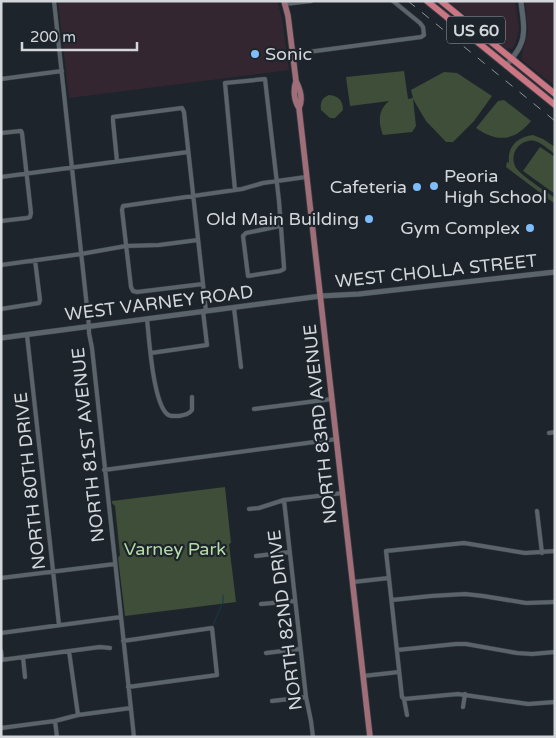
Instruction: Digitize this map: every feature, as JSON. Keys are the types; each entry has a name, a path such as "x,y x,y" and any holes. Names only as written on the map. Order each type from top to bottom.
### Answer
{"highway":[{"name":"US 60","path":"427,1 555,105"},
{"name":"US 60","path":"441,1 555,94"}],"main road":[{"name":"NORTH 83RD AVENUE","path":"285,3 301,103 299,108 306,177 370,737"}],"street":[{"name":"NORTH 81ST AVENUE","path":"54,1 134,737"},
{"path":"285,3 311,1"},
{"path":"293,54 424,35 423,27 420,23 393,1"},
{"path":"506,66 520,46 523,37 521,1"},
{"path":"1,79 62,71"},
{"path":"235,190 225,83 265,78 277,181 284,269 248,276 243,236 246,233 280,226"},
{"path":"118,161 113,117 182,108 184,112 203,284 207,346 151,353"},
{"path":"1,133 21,131 30,213 30,217 1,221"},
{"path":"1,177 188,152"},
{"path":"203,284 133,291 126,246 123,206 235,190 306,177"},
{"path":"1,265 126,246 159,246 198,240"},
{"path":"1,309 38,303 40,300 35,260"},
{"name":"WEST CHOLLA STREET","path":"321,296 359,294 555,272"},
{"name":"WEST VARNEY ROAD","path":"1,338 321,296"},
{"path":"234,308 241,367"},
{"path":"147,319 155,383 162,407 168,415 184,415 190,413 193,406 192,397"},
{"name":"NORTH 80TH DRIVE","path":"27,335 59,625"},
{"path":"254,409 332,399"},
{"path":"549,433 555,432"},
{"path":"104,470 337,439"},
{"path":"249,509 259,508 284,500 343,493"},
{"name":"NORTH 82ND DRIVE","path":"284,500 300,649 312,737"},
{"path":"537,511 542,553"},
{"path":"407,715 402,697 386,551 464,543 525,553 555,551"},
{"path":"256,556 290,552"},
{"path":"1,578 115,564"},
{"path":"353,582 389,578"},
{"path":"392,600 465,594 526,603 555,602"},
{"path":"261,604 295,601"},
{"path":"1,633 121,617"},
{"path":"123,641 212,628 218,676 128,687"},
{"path":"397,650 466,644 517,653 555,652"},
{"path":"1,651 2,660 100,647 110,648"},
{"path":"266,653 300,649"},
{"path":"69,651 78,715"},
{"path":"23,657 26,677"},
{"path":"363,676 400,672"},
{"path":"404,699 465,694 528,704 555,702"},
{"path":"463,707 465,694"},
{"path":"272,701 306,697"},
{"path":"1,728 131,708"},
{"path":"55,721 57,737"}],"shaded area":[{"path":"58,1 277,1 282,18 289,70 69,98"},
{"path":"448,1 515,1 519,29 512,49 506,48"},
{"path":"525,1 555,1 555,86 522,60 528,32"}],"green space":[{"path":"404,71 408,99 413,98 411,90 444,72 457,73 492,96 474,121 453,142 446,142 426,121 413,99 416,126 412,132 383,135 380,116 383,108 389,101 350,106 346,77"},
{"path":"329,95 338,98 342,104 343,110 335,118 330,118 321,110 322,101"},
{"path":"504,100 531,121 525,128 512,136 498,138 476,128 498,101"},
{"path":"533,135 555,147 555,154 538,142 525,142 515,152 515,166 527,178 555,198 555,204 506,167 507,162 509,163 511,148 514,144 522,138"},
{"path":"540,147 555,157 555,194 523,171"},
{"name":"Varney Park","path":"225,487 236,602 125,616 118,558 120,555 115,506 112,501"}],"waterway":[{"path":"213,625 223,602 223,595"}],"railway":[{"path":"408,1 555,121"}],"place":[{"name":"Sonic","path":"255,54"},
{"name":"Peoria High School","path":"434,186"},
{"name":"Cafeteria","path":"417,187"},
{"name":"Old Main Building","path":"369,219"},
{"name":"Gym Complex","path":"530,228"}]}
